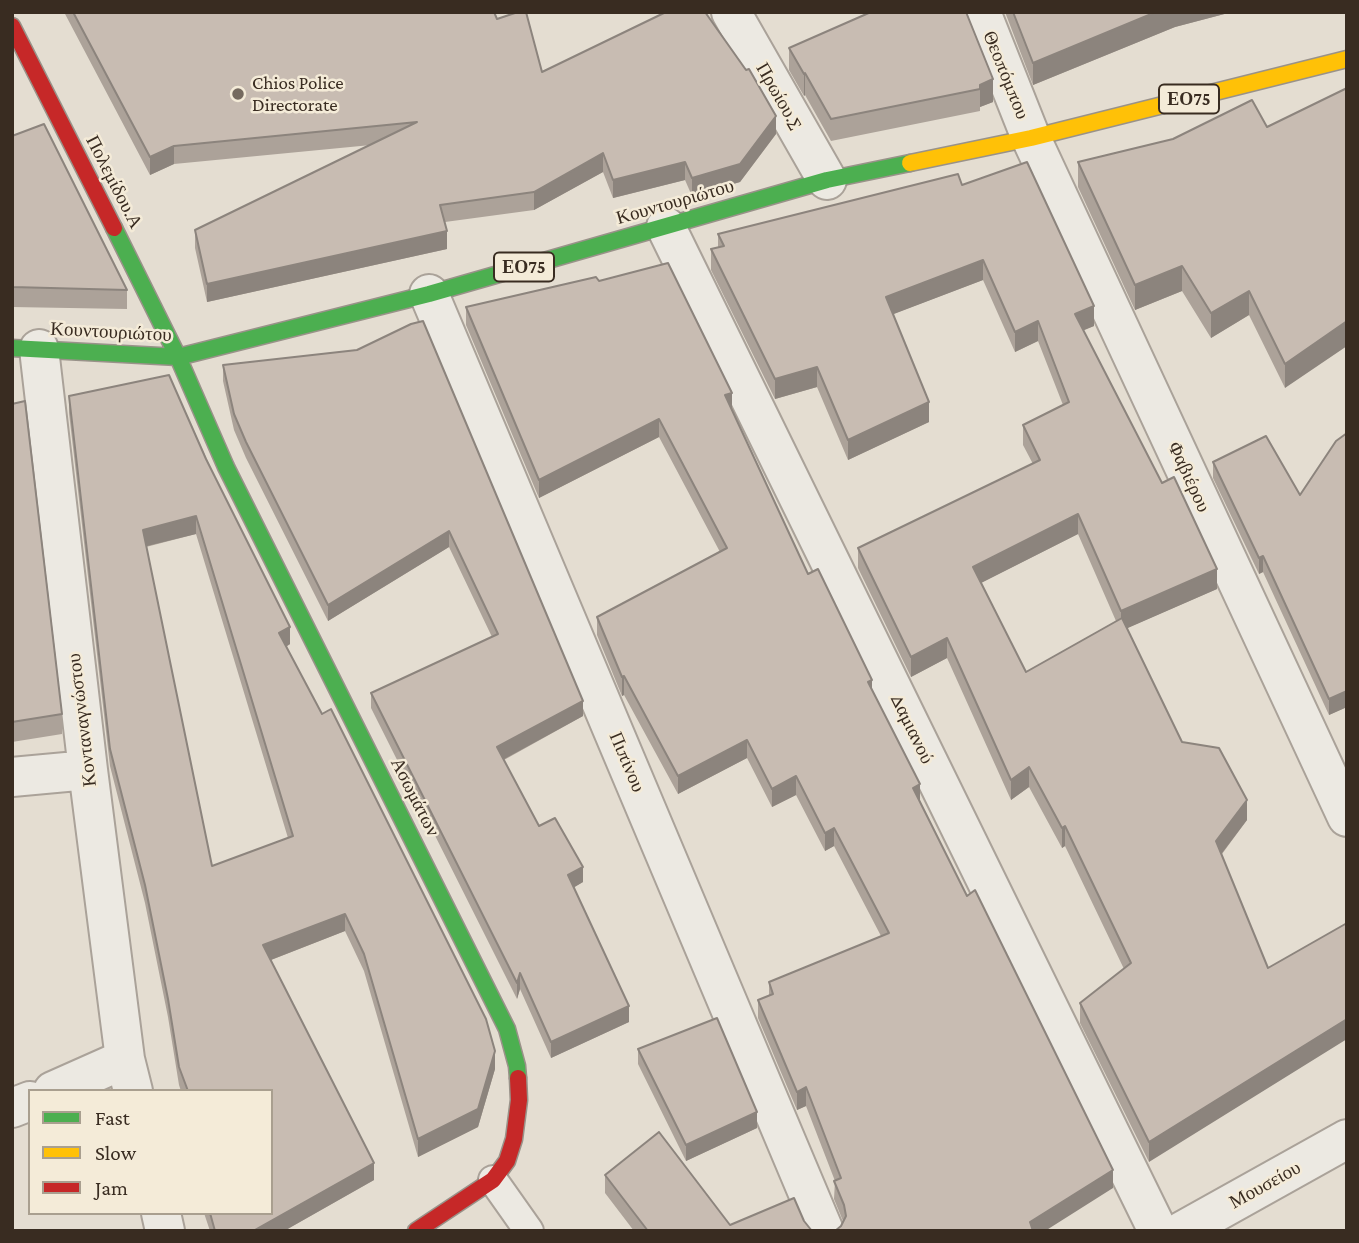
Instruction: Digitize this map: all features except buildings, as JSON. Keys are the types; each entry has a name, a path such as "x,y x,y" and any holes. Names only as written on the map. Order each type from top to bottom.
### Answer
{"main road":[{"name":"Πολεμίδου.Α","path":"12,26 178,357"},
{"name":"Κουντουριώτου","path":"26,349 178,357 429,294 827,180 1031,138 1347,59"},
{"name":"Ασωμάτων","path":"178,357 232,479 507,1029 517,1066 519,1100 514,1139 507,1161 493,1180 416,1231"}],"street":[{"name":"Πρωίου.Σ","path":"731,12 827,180"},
{"name":"Θεοπόμπου","path":"981,12 1031,138"},
{"name":"Φαβιέρου","path":"1031,138 1347,817"},
{"name":"Δαμιανού","path":"666,227 1158,1231"},
{"name":"Πιπίνου","path":"429,294 824,1231"},
{"name":"Κονταναγνώστου","path":"26,349 88,770 129,1075"},
{"path":"12,777 88,770"},
{"path":"62,1089 129,1075"},
{"name":"Μουσείου","path":"1182,1231 1347,1139"}],"lane":[{"path":"493,1180 529,1231"}],"traffic: fast":[{"path":"12,348 178,357 429,294 827,180 910,163"},
{"path":"114,228 178,357 226,467 507,1029 518,1078"}],"traffic: slow":[{"path":"910,163 1031,138 1347,59"}],"traffic: jam":[{"path":"12,26 114,228"},
{"path":"416,1231 493,1180 507,1161 514,1139 519,1100 518,1078"}],"place":[{"name":"Chios Police Directorate","path":"238,94"}]}
